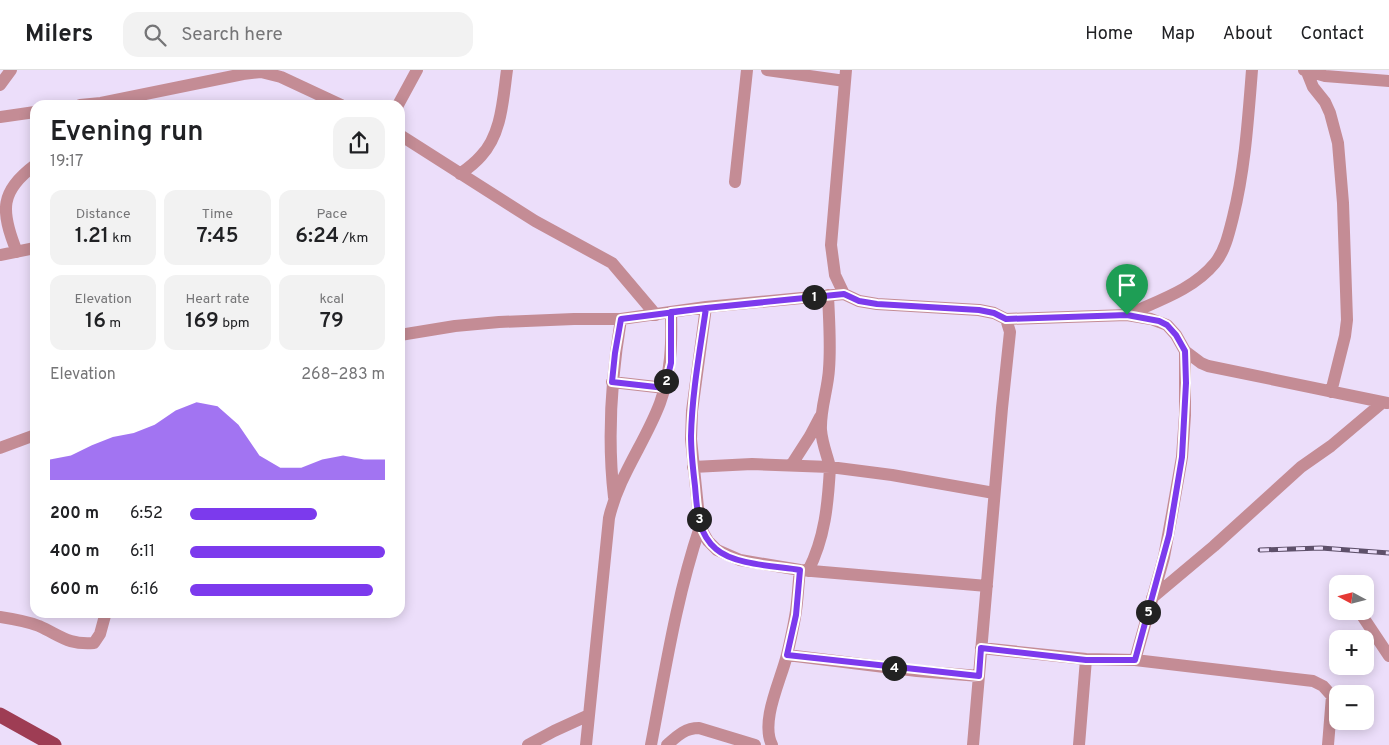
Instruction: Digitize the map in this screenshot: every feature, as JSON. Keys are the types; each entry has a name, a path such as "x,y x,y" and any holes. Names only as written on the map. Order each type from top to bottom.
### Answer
{"main road":[{"path":"0,715 54,745"}],"street":[{"path":"0,85 11,70"},
{"path":"401,100 417,70"},
{"path":"460,174 482,156 492,140 498,122 507,70"},
{"path":"736,182 746,70"},
{"path":"767,70 846,76 831,245 835,274 844,294"},
{"path":"1127,315 1173,294 1197,280 1216,262 1228,238 1243,172 1252,70"},
{"path":"1306,71 1325,76 1389,81"},
{"path":"1306,71 1313,87 1330,112 1338,144 1343,203 1347,320 1346,336 1332,392"},
{"path":"115,100 234,75 261,72 281,77 330,100"},
{"path":"0,117 30,113"},
{"path":"405,138 535,221 612,263 656,315"},
{"path":"17,252 2,222 2,200 6,188 13,180 30,168"},
{"path":"0,255 30,249"},
{"path":"405,334 455,326 499,322 621,319 844,294 859,301 877,304 979,310 994,313 1006,319 1127,315 1159,321 1167,325 1176,335 1185,351 1201,364 1385,403"},
{"path":"772,745 768,727 770,712 787,655 804,570 823,534 826,515 830,467 821,428 830,356 828,295"},
{"path":"706,308 692,411 691,439 700,527 708,541 717,550 740,560 804,570 987,586"},
{"path":"614,497 665,388 671,363 671,312"},
{"path":"586,745 606,539 614,497 609,434 615,353 621,319"},
{"path":"973,745 994,493 1010,332 1006,319"},
{"path":"1135,660 1164,558 1182,457 1186,415 1185,351"},
{"path":"612,382 665,388"},
{"path":"1152,598 1214,546 1301,467 1385,403"},
{"path":"792,464 810,436 822,412"},
{"path":"0,448 30,437"},
{"path":"693,467 792,464 830,467 892,475 994,493"},
{"path":"651,745 664,670 690,558 700,527"},
{"path":"0,617 37,625 69,642 90,643 94,643 98,639 104,618"},
{"path":"1365,620 1389,656"},
{"path":"981,648 1086,660 1135,660 1314,681 1323,686 1332,696 1328,745"},
{"path":"787,655 979,676"},
{"path":"1079,745 1086,660"},
{"path":"528,745 589,716"},
{"path":"667,745 685,731 691,728 699,728 755,745"}],"railway":[{"path":"1260,550 1321,548 1389,553"}],"route":[{"path":"1127,315 1006,319 994,313 979,310 877,304 859,301 844,294 775,300 706,308 621,319 612,382 665,388 671,363 672,347 671,312 706,308 692,411 691,439 700,527 708,541 725,555 740,560 800,570 796,615 787,655 917,671 979,676 981,648 1086,660 1135,660 1169,535 1182,457 1186,415 1186,383 1185,351 1176,335 1167,325 1159,321 1127,315"}]}
